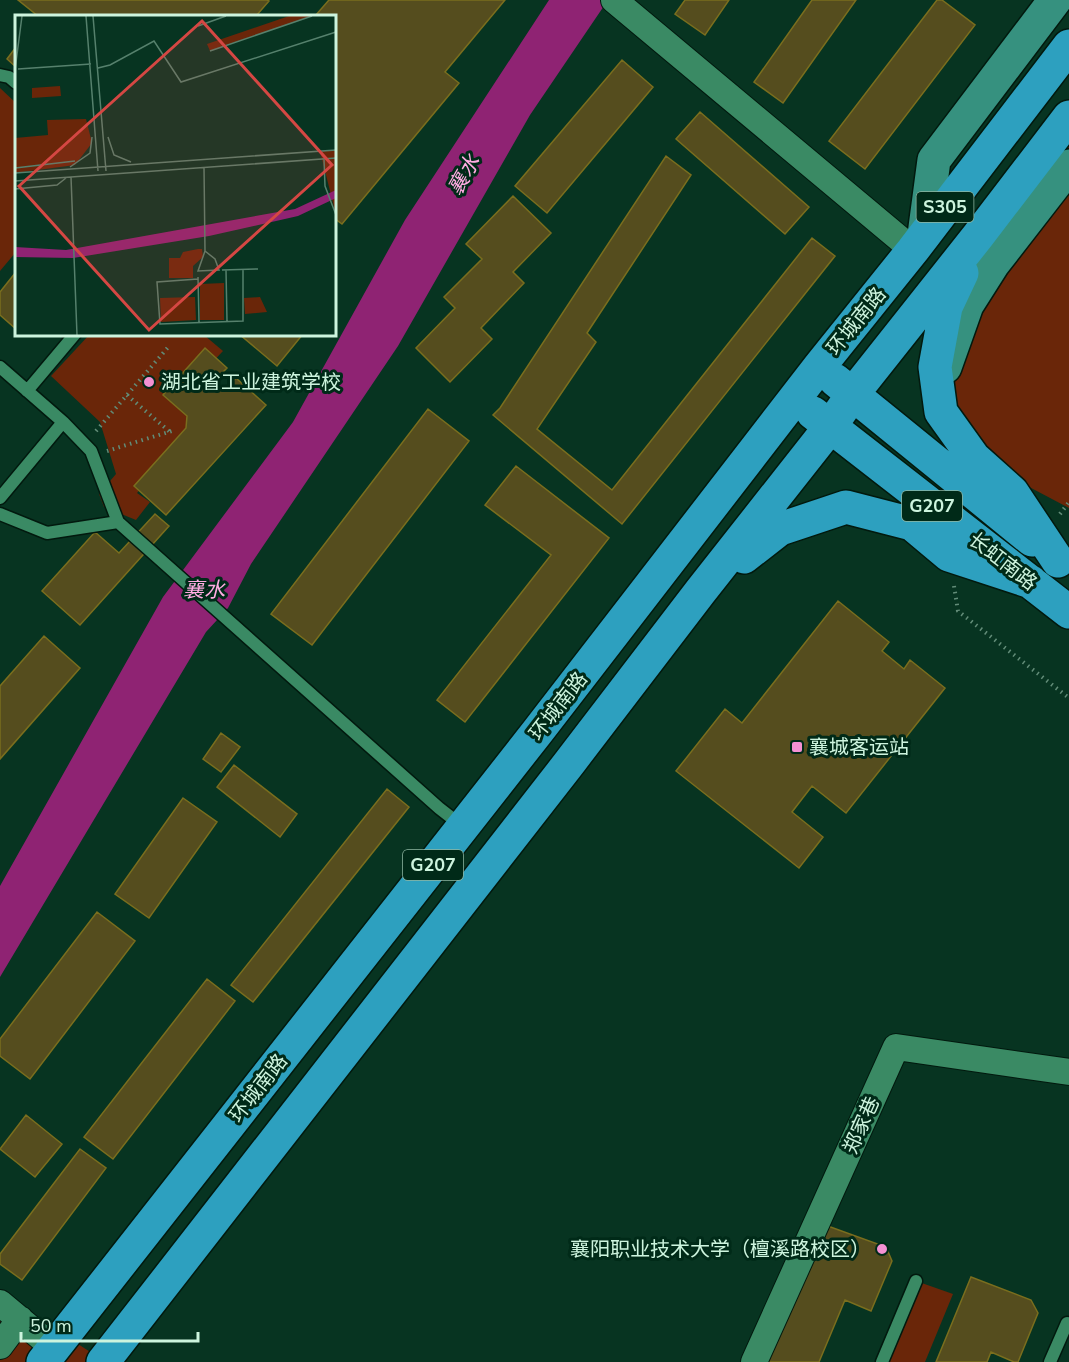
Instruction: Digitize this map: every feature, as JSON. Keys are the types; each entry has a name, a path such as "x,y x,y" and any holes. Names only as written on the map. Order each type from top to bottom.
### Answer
{"highway":[{"name":"环城南路","path":"49,1355 1069,46"},
{"name":"S305","path":"830,427 852,395 1069,117"},
{"path":"978,236 946,307 935,367 941,412 974,458 1012,492 1064,565"},
{"name":"长虹南路","path":"819,367 1064,565"},
{"name":"长虹南路","path":"795,399 1069,612"},
{"path":"103,1362 830,427"},
{"path":"700,592 780,529 846,507 912,524 949,555 1030,582"}],"street":[{"path":"622,7 918,242 934,160 1055,0"},
{"path":"938,389 967,305 993,264 1069,166"},
{"name":"郑家巷","path":"754,1362 896,1047 1069,1072"},
{"path":"0,1303 20,1319 49,1355"},
{"path":"0,1346 20,1319"}],"lane":[{"path":"0,75 9,77 15,82"},
{"path":"27,391 73,336"},
{"path":"0,368 63,422 91,451 118,522 439,808 463,826"},
{"path":"0,498 63,422"},
{"path":"0,514 48,533 118,522"},
{"path":"882,1362 915,1281"},
{"path":"1050,1362 1067,1323"}],"path":[{"path":"84,444 170,345"},
{"path":"127,395 170,432"},
{"path":"92,455 175,430"},
{"path":"1059,515 1069,502"},
{"path":"949,555 958,611 1069,698"}],"shaded area":[{"path":"0,88 15,102 15,253 0,271"},
{"path":"1069,117 1069,508 974,458 941,412 946,307"},
{"path":"88,336 205,336 223,351 178,399 192,411 192,431 137,493 150,502 136,520 104,507 99,494 116,474 100,422 51,376"},
{"path":"916,1281 953,1294 925,1362 882,1362"},
{"path":"0,1293 104,1361 0,1362"}],"water":[{"name":"襄水","path":"549,0 608,0 530,115 398,346 251,564 228,608 206,632 0,977 0,886 163,597 293,422 405,220"}],"building":[{"path":"18,0 269,1 257,15 37,15"},
{"path":"329,0 505,0 445,72 459,83 342,224 336,220 336,15 316,15"},
{"path":"685,0 729,0 705,35 675,14"},
{"path":"812,0 856,0 783,103 754,82"},
{"path":"937,0 942,0 975,25 865,169 829,141"},
{"path":"15,48 15,66 7,59"},
{"path":"622,60 653,87 547,213 515,186"},
{"path":"700,112 809,207 785,234 676,139"},
{"path":"666,156 691,175 587,333 596,342 537,429 612,490 812,238 835,256 622,524 493,415 500,408"},
{"path":"513,196 551,233 513,272 524,283 481,328 492,339 450,382 416,348 455,308 444,297 482,259 466,244"},
{"path":"15,273 15,328 0,315 0,292"},
{"path":"241,336 301,336 277,366"},
{"path":"205,348 227,368 214,381 224,390 236,378 266,405 166,515 134,486 186,428 187,416 163,395"},
{"path":"428,409 469,441 312,645 271,614"},
{"path":"516,466 609,538 465,722 437,700 551,555 485,505"},
{"path":"155,514 169,526 80,625 42,591 95,532 119,553"},
{"name":"襄城客运站","path":"838,601 889,642 882,651 904,669 910,660 945,688 846,813 812,786 792,812 823,837 799,868 676,771 725,709 742,723"},
{"path":"44,636 80,668 0,759 0,686"},
{"path":"221,733 240,747 221,772 203,759"},
{"path":"234,765 297,814 280,837 217,787"},
{"path":"387,789 409,807 253,1002 231,985"},
{"path":"183,798 217,822 149,918 115,894"},
{"path":"97,912 135,941 30,1079 0,1056 0,1039"},
{"path":"207,979 235,1001 113,1159 84,1137"},
{"path":"26,1115 62,1144 35,1177 0,1149"},
{"path":"80,1149 106,1168 22,1280 0,1264 0,1254"},
{"path":"825,1225 886,1247 892,1261 871,1311 845,1300 819,1362 768,1362"},
{"path":"971,1277 1031,1300 1038,1313 1018,1362 991,1352 987,1362 936,1362"}],"place":[{"name":"湖北省工业建筑学校","path":"149,382"},
{"name":"襄城客运站","path":"797,747"},
{"name":"襄阳职业技术大学（檀溪路校区）","path":"882,1249"}]}
